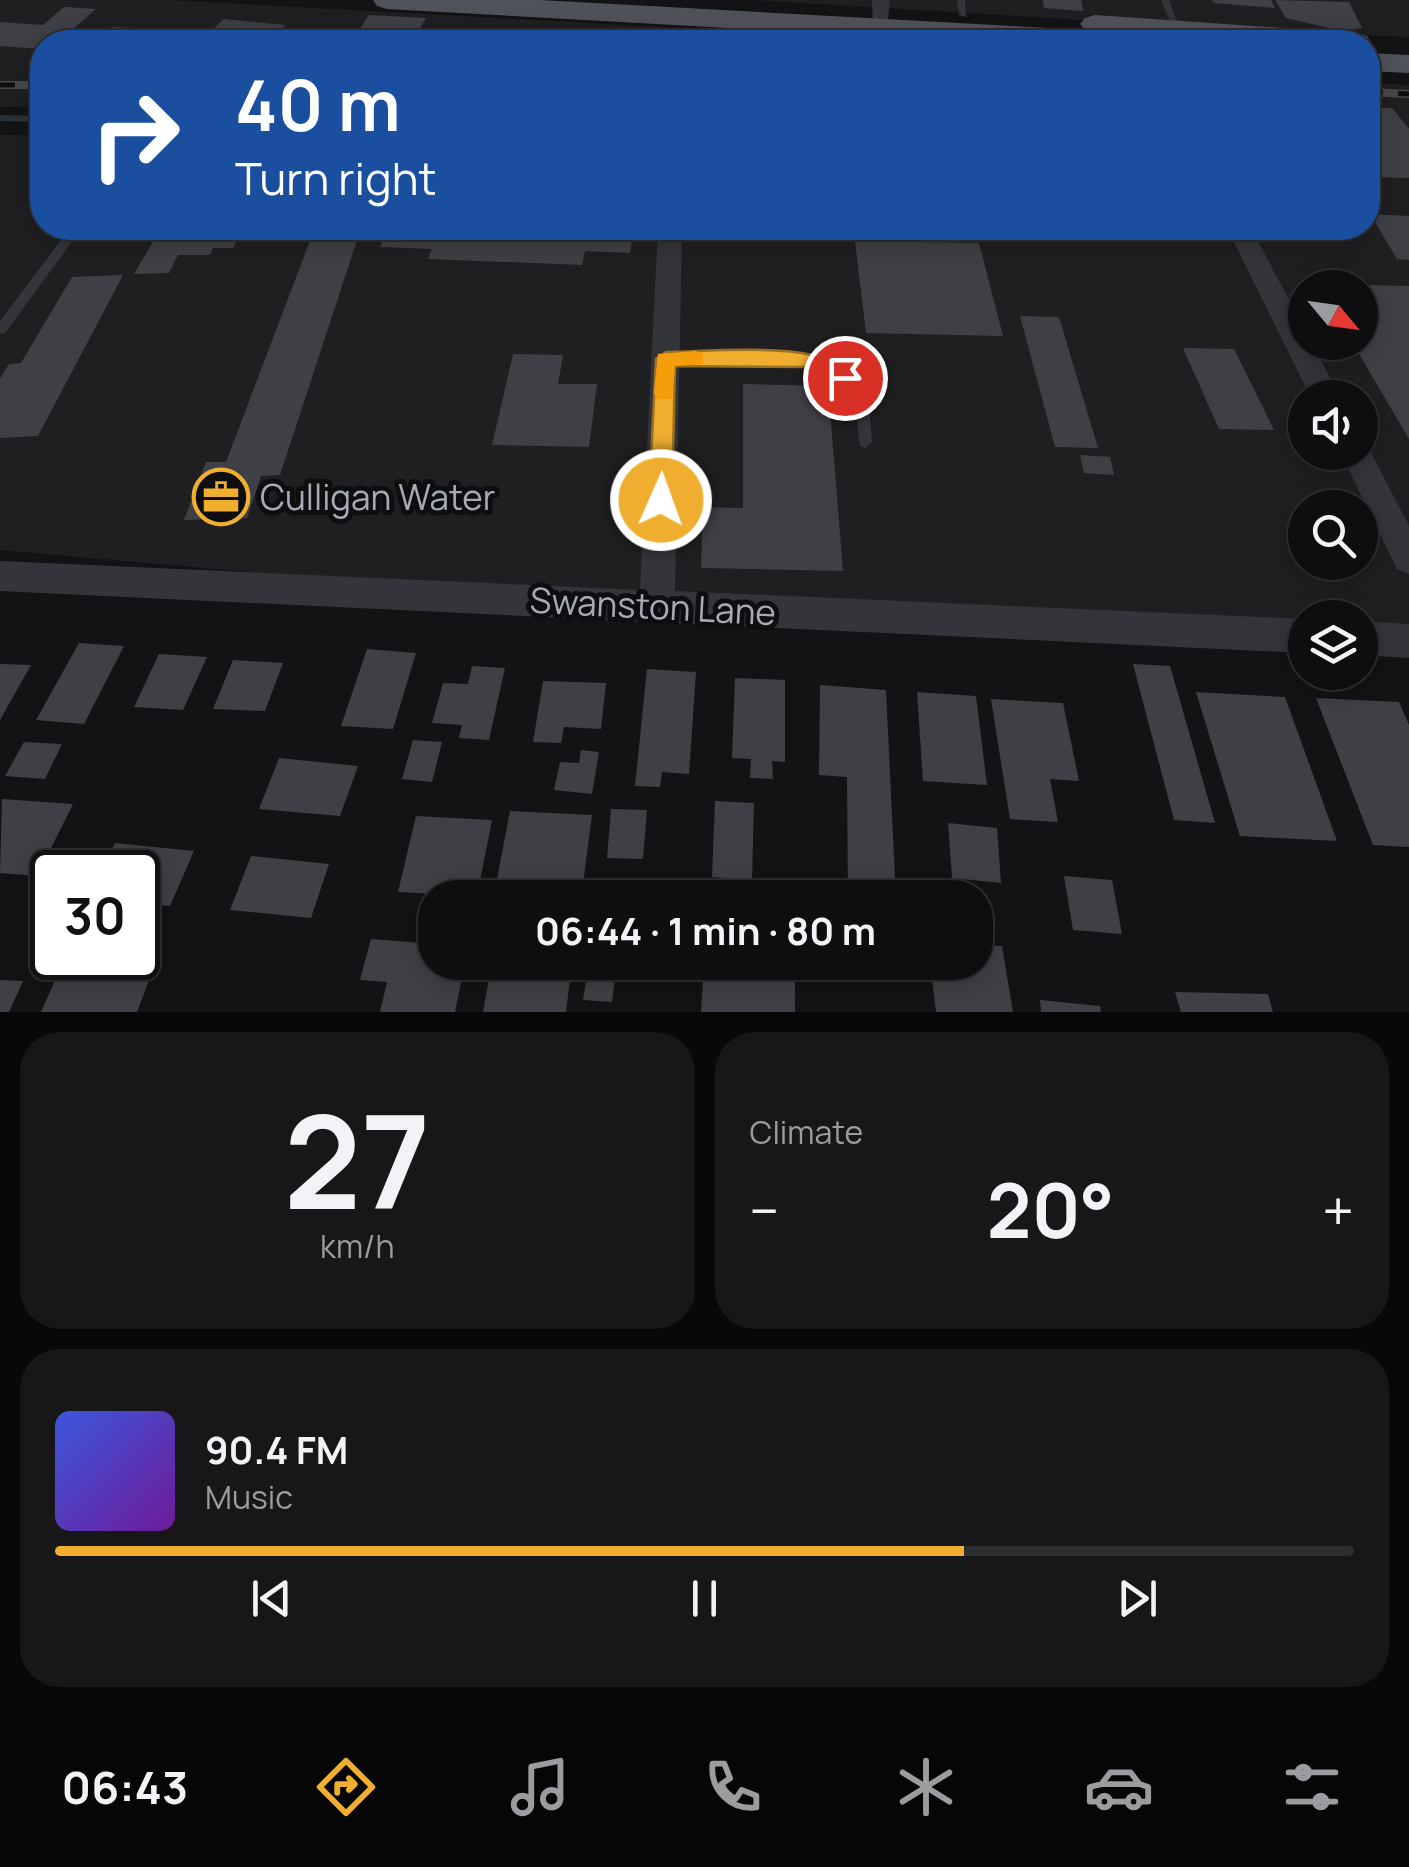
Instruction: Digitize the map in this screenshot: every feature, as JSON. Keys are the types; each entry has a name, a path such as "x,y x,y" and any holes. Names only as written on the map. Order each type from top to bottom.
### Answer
{"main road":[{"path":"387,0 652,6 884,21 1191,30"},
{"path":"726,0 884,21"},
{"path":"960,22 1028,30"},
{"path":"1380,44 1409,46"},
{"path":"1380,63 1409,64"}],"street":[{"path":"657,606 670,240"},
{"path":"1245,240 1317,380"},
{"path":"1364,470 1409,558"},
{"name":"Swanston Lane","path":"0,576 1288,635"},
{"path":"1378,639 1409,641"}],"lane":[{"path":"1165,0 1177,29"},
{"path":"0,330 67,240"},
{"path":"666,359 810,360 828,365 861,392 865,442"}],"shaded area":[{"path":"0,0 168,0 719,30 30,30 30,107 0,107"},
{"path":"753,0 1409,0 1409,37 1380,36 1380,30 1249,30"},
{"path":"1380,83 1409,85 1409,653 1378,651 1378,600 1288,600 1288,646 628,605 0,550 0,135 30,135 30,240 1380,240"}],"building":[{"path":"1043,0 1081,0 1083,11 1044,8"},
{"path":"1212,0 1271,0 1275,8 1213,3"},
{"path":"1275,0 1349,2 1362,28 1338,30 1286,18"},
{"path":"64,7 96,9 72,30 30,30 30,48 0,46 0,22 43,25"},
{"path":"369,15 426,18 419,30 359,30"},
{"path":"224,19 285,25 281,30 212,30"},
{"path":"112,27 170,30 109,30"},
{"path":"1380,108 1392,108 1409,129 1409,178 1380,177"},
{"path":"1380,215 1409,216 1409,260 1397,259 1380,231"},
{"path":"154,240 237,240 233,248 213,248 210,255 178,255 169,273 134,274"},
{"path":"310,240 357,240 280,475 261,476 247,518 184,520 206,462 226,462"},
{"path":"383,240 632,240 630,253 585,251 582,265 428,259 432,249 380,247"},
{"path":"855,241 979,243 1003,336 866,333"},
{"path":"123,275 38,436 0,438 0,379 9,364 21,363 72,277"},
{"path":"1378,285 1409,286 1409,439 1378,380 1363,360 1378,360"},
{"path":"1020,316 1059,317 1098,448 1055,447"},
{"path":"1183,348 1234,349 1274,430 1219,429"},
{"path":"513,354 563,355 558,384 597,384 589,447 492,445"},
{"path":"743,384 828,386 843,571 701,568 703,507 743,508"},
{"path":"1080,455 1110,457 1114,475 1084,473"},
{"path":"79,643 124,646 84,724 36,720"},
{"path":"367,649 416,653 393,729 341,726"},
{"path":"159,654 207,657 183,710 134,707"},
{"path":"233,660 283,663 265,711 213,709"},
{"path":"0,664 31,665 0,720"},
{"path":"1133,664 1170,666 1215,823 1174,820"},
{"path":"472,666 505,668 489,740 459,738 462,725 432,723 443,683 468,684"},
{"path":"647,669 696,672 689,774 662,772 660,787 635,786"},
{"path":"735,678 785,680 785,762 772,761 773,779 750,778 751,759 732,758"},
{"path":"543,681 606,683 601,729 564,727 561,743 533,742"},
{"path":"820,685 886,690 895,880 848,880 847,777 819,775"},
{"path":"917,692 976,696 987,785 923,781"},
{"path":"1196,692 1285,697 1337,841 1240,836"},
{"path":"1316,698 1399,702 1409,725 1409,847 1373,845"},
{"path":"991,699 1063,703 1079,781 1050,779 1058,822 1010,819"},
{"path":"413,740 442,742 432,782 402,779"},
{"path":"24,742 62,744 45,779 5,776"},
{"path":"581,750 599,752 592,794 554,790 560,762 579,763"},
{"path":"279,758 358,766 340,816 259,809"},
{"path":"2,799 73,804 50,850 30,850 30,875 0,873"},
{"path":"715,801 754,803 752,880 712,877"},
{"path":"611,809 647,810 643,859 607,858"},
{"path":"510,811 592,815 584,880 497,879"},
{"path":"416,816 492,820 480,880 418,880 418,893 398,892"},
{"path":"948,823 997,828 1001,883 952,878"},
{"path":"115,843 194,851 170,906 160,905 160,850 112,850"},
{"path":"251,856 329,864 311,918 230,910"},
{"path":"1064,876 1112,880 1122,934 1073,930"},
{"path":"371,939 418,943 418,980 461,980 455,1012 380,1012 387,982 360,980"},
{"path":"993,946 1002,946 1013,1012 936,1012 932,980 993,980"},
{"path":"0,980 23,981 9,1012 0,1012"},
{"path":"55,980 149,980 137,1012 41,1012"},
{"path":"489,980 570,980 566,1012 483,1012"},
{"path":"586,980 615,980 612,1002 583,1000"},
{"path":"703,980 795,980 795,1012 701,1012"},
{"path":"1175,992 1268,994 1273,1012 1181,1012"},
{"path":"1040,1000 1100,1006 1101,1012 1041,1012"}],"waterway":[{"path":"0,118 30,119"}],"railway":[{"path":"0,85 30,85"},
{"path":"1380,93 1409,94"}],"slow traffic":[{"path":"664,393 666,359 696,359"}],"place":[{"name":"Culligan Water","path":"221,497"}],"route":[{"path":"661,500 666,359 810,360 828,365 845,378"}]}
